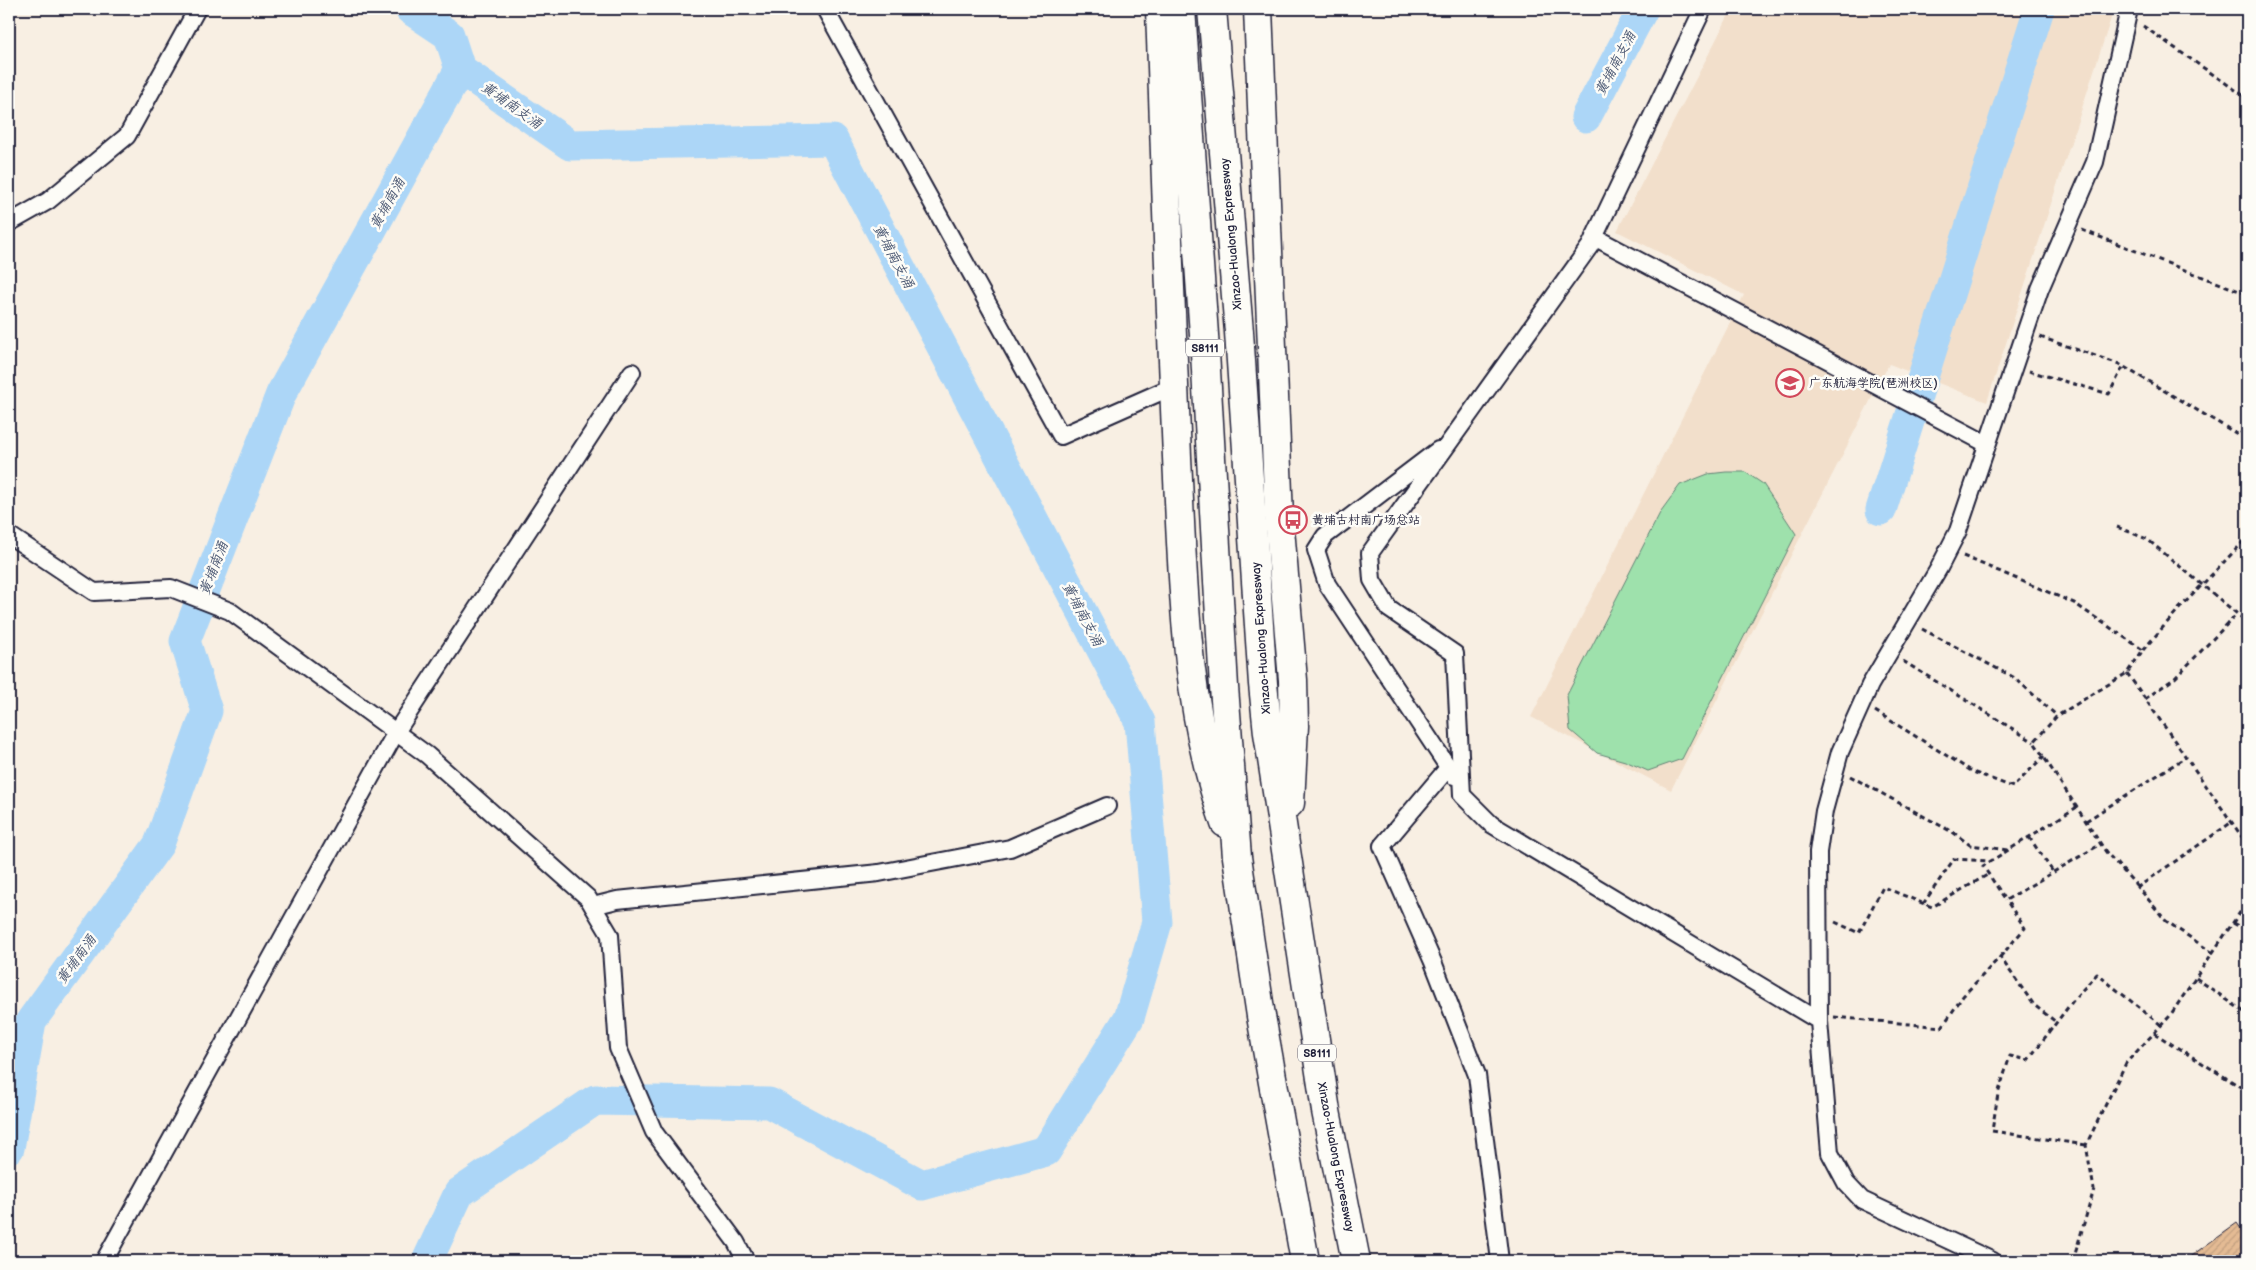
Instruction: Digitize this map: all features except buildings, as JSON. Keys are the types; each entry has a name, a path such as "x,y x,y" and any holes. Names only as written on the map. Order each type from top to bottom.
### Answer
{"highway":[{"path":"1160,9 1174,386 1184,592 1192,675 1206,762 1237,857"},
{"name":"S8111","path":"1181,9 1205,345 1224,687 1237,857 1261,1016 1305,1261"},
{"name":"Xinzao-Hualong Expressway","path":"1212,9 1240,332 1263,684 1275,784 1287,844 1324,1101 1356,1261"},
{"path":"1258,9 1279,517 1293,680 1294,726 1287,844"}],"street":[{"path":"9,223 48,201 127,136 197,9"},
{"path":"825,9 1061,436 1174,386"},
{"path":"1704,9 1590,246 1370,553 1372,580 1389,609 1455,654 1462,795 1491,824 1819,1018"},
{"path":"1994,1261 1862,1200 1846,1183 1830,1153 1819,1018 1818,852 1824,811 1840,752 1862,703 1958,531 2040,289 2095,162 2129,12"},
{"path":"1594,237 1987,444"},
{"path":"104,1261 396,732 632,372"},
{"path":"1452,439 1325,536 1316,550 1326,584 1462,787"},
{"path":"9,535 94,592 171,588 230,611 427,755 588,898 610,936 618,1048 654,1132 736,1242 746,1261"},
{"path":"1448,768 1382,846 1433,962 1477,1074 1500,1261"},
{"path":"593,906 617,900 879,873 1010,848 1106,806"}],"path":[{"path":"2129,12 2247,98"},
{"path":"2068,224 2247,294"},
{"path":"2025,332 2123,367 2239,435 2247,427"},
{"path":"2014,366 2109,394 2123,367"},
{"path":"2117,527 2147,539 2247,622"},
{"path":"2034,742 2057,716 2127,673 2143,650 2247,538"},
{"path":"1948,550 2074,603 2143,650"},
{"path":"2145,699 2175,678 2236,614"},
{"path":"1908,621 2014,678 2057,716"},
{"path":"1890,653 2034,742 2100,844 2166,921 2213,952"},
{"path":"2127,673 2247,844"},
{"path":"1862,703 1973,772 2013,787 2044,756"},
{"path":"2086,822 2186,756"},
{"path":"1836,768 1954,833 1970,846 2008,850"},
{"path":"1819,1018 1942,1027 1963,996 2025,928 1983,866 2077,807"},
{"path":"2138,887 2232,822"},
{"path":"2029,837 2053,872"},
{"path":"2006,900 2100,844"},
{"path":"1923,904 1954,859 1990,861"},
{"path":"1818,914 1859,933 1883,887 1932,907 1988,874"},
{"path":"2073,1261 2094,1190 2086,1145 2126,1063 2161,1025 2196,978 2247,902"},
{"path":"2233,923 2247,931"},
{"path":"2000,957 2034,1005 2056,1022"},
{"path":"2086,1145 1992,1131 1998,1094 2010,1056 2028,1060 2075,998 2097,974 2161,1025"},
{"path":"2196,978 2247,1014"},
{"path":"2154,1033 2247,1091"}],"shaded area":[{"name":"广东航海学院(琶洲校区)","path":"1732,9 2114,9 1987,402 1889,364 1671,790 1531,717 1744,295 1617,231"}],"green space":[{"path":"1745,472 1763,484 1796,534 1682,759 1648,771 1625,761 1597,753 1570,730 1567,695 1661,511 1680,485 1708,474"}],"waterway":[{"name":"黄埔南涌","path":"9,1148 31,1021 159,844 207,711 185,641 281,394 460,69 449,35 410,9"},
{"name":"黄埔南支涌","path":"1586,117 1643,9"},
{"path":"1881,510 2039,9"},
{"path":"427,1261 459,1193 595,1100 769,1103 922,1185 1046,1151 1129,1018 1157,922 1140,722 833,140 570,145 460,69"}],"place":[{"name":"广东航海学院(琶洲校区)","path":"1790,383"},
{"name":"黄埔古村南广场总站","path":"1293,520"}]}
